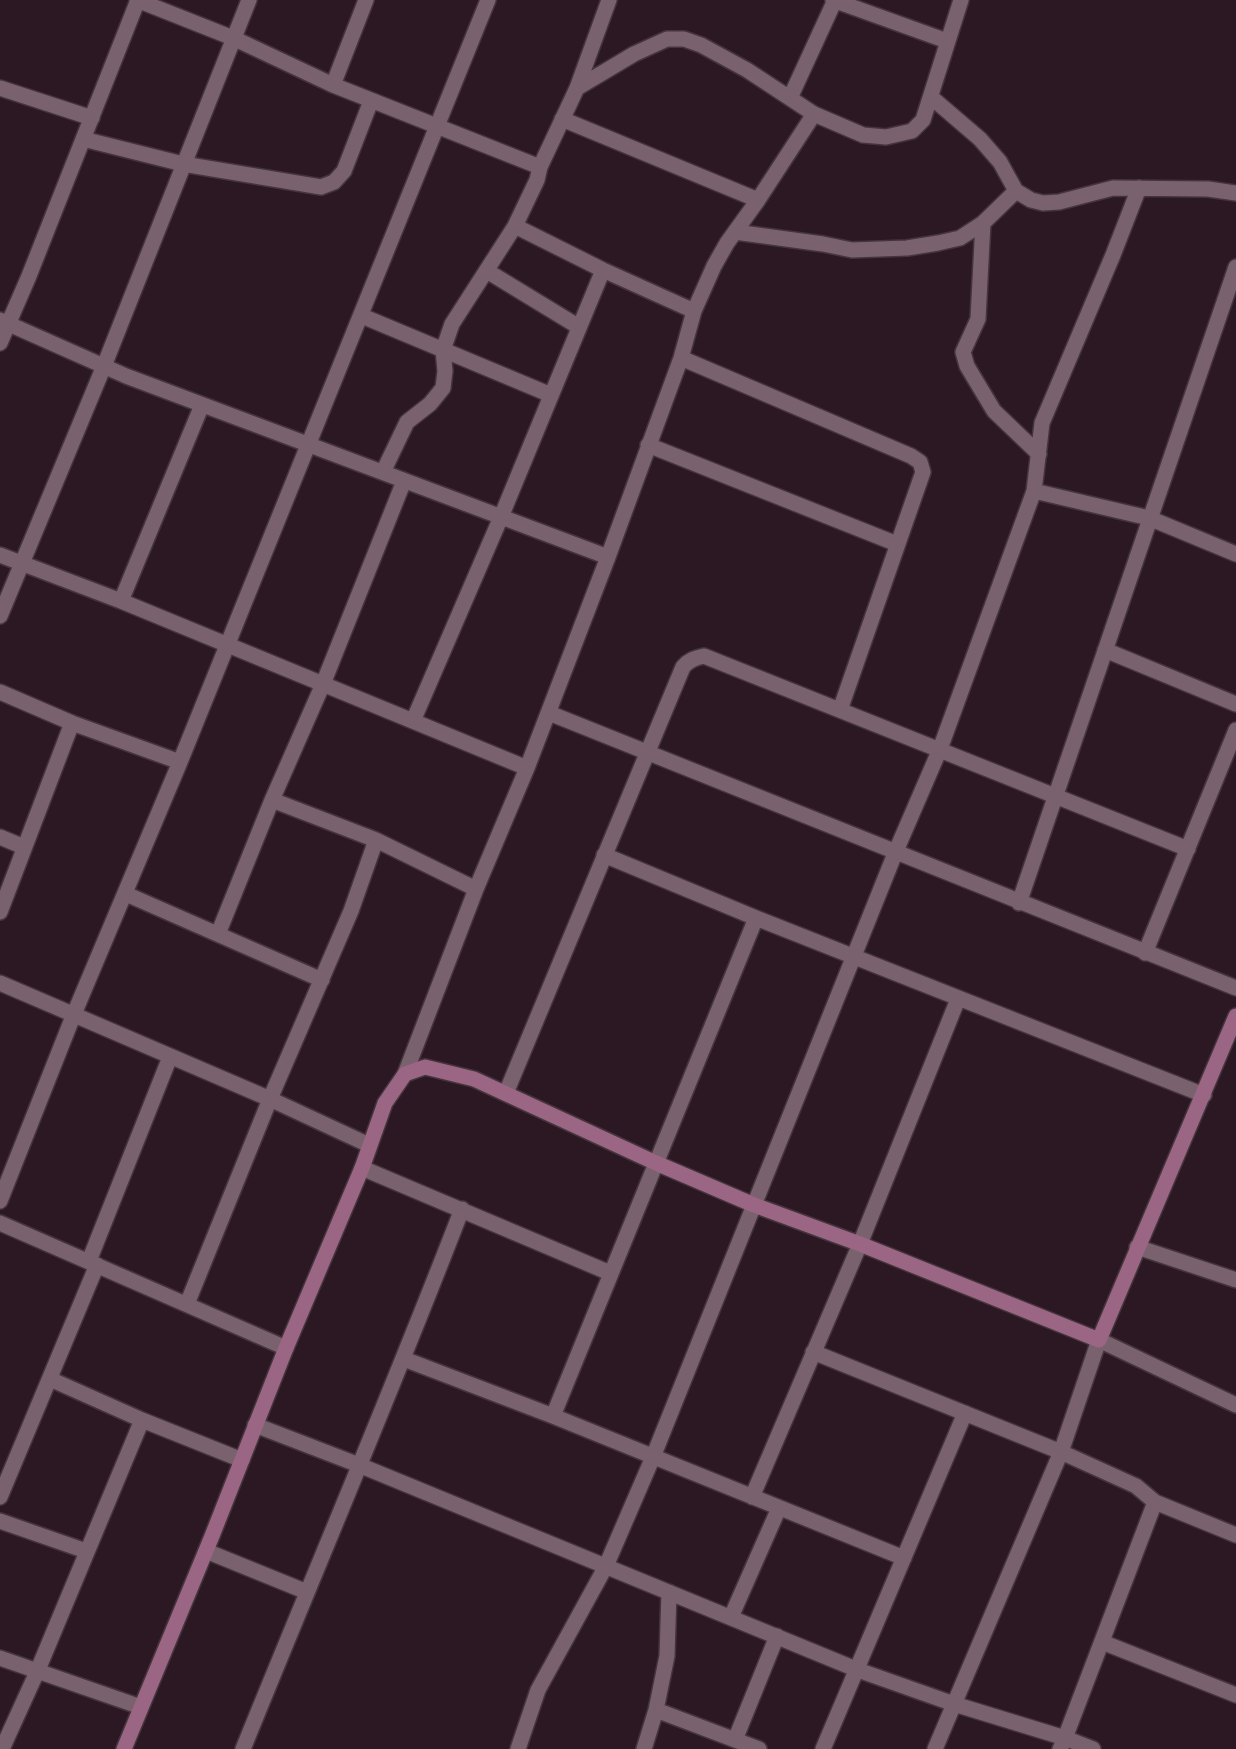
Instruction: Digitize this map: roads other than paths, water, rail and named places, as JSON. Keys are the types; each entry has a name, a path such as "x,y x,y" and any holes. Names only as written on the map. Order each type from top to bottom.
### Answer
{"street":[{"path":"0,343 4,322 92,118 138,0 233,38 333,85 540,167"},
{"path":"0,616 104,366 249,0"},
{"path":"333,85 366,0"},
{"path":"0,1201 74,1014 126,894 310,445 488,0"},
{"path":"383,472 407,422 430,404 443,388 446,371 443,350 452,324 515,226 577,88 609,0"},
{"path":"790,98 834,0 947,41"},
{"path":"577,88 634,54 667,39 684,39 701,45 747,70 814,114 863,135 886,137 912,131 923,120 961,0"},
{"path":"0,88 92,118"},
{"path":"931,98 980,139 1000,162 1016,191 1031,200 1043,203 1113,188 1208,189 1236,193"},
{"path":"83,139 183,164 321,187 334,182 344,171 371,100"},
{"path":"124,1749 206,1551 286,1348 362,1168 385,1103 405,1074 476,890 549,713 681,358 694,311 714,266 814,114"},
{"path":"562,119 758,200"},
{"path":"518,1749 538,1690 606,1566 653,1457 896,851 940,749 1034,491 1042,423 1139,188"},
{"path":"735,232 852,250 907,248 960,238 983,223 1016,191"},
{"path":"983,223 978,319 963,352 968,366 994,411 1039,454"},
{"path":"515,226 603,270 694,311"},
{"path":"1019,903 1149,518 1229,308 1236,267"},
{"path":"413,721 501,517 603,270"},
{"path":"487,272 579,327"},
{"path":"362,316 551,395"},
{"path":"4,322 104,366 202,405 608,557"},
{"path":"681,358 911,456 920,462 923,472 840,710"},
{"path":"121,601 202,405"},
{"path":"648,445 897,544"},
{"path":"218,934 272,800 323,684 404,480"},
{"path":"1034,491 1149,518 1236,554"},
{"path":"0,555 121,601 527,768"},
{"path":"1104,650 1236,704"},
{"path":"506,1093 683,668 689,661 697,658 704,656 1188,849"},
{"path":"0,692 72,723 180,762"},
{"path":"549,713 1236,988"},
{"path":"0,912 72,723"},
{"path":"1145,953 1236,730"},
{"path":"272,800 376,840 476,890"},
{"path":"0,837 24,847"},
{"path":"187,1304 270,1099 351,911 376,840"},
{"path":"604,855 958,999 1204,1095"},
{"path":"126,894 322,980"},
{"path":"553,1416 756,918"},
{"path":"0,983 270,1099 369,1145"},
{"path":"752,1497 860,1244 958,999"},
{"path":"935,1749 1061,1452 1099,1340 1137,1247 1236,1016"},
{"path":"0,1497 50,1379 170,1057"},
{"path":"405,1074 425,1067 474,1079 656,1163 754,1205 860,1244 1099,1340 1236,1405"},
{"path":"362,1168 610,1273"},
{"path":"243,1749 404,1359 462,1209"},
{"path":"0,1223 286,1348"},
{"path":"1137,1247 1236,1280"},
{"path":"813,1352 1061,1452 1136,1486 1155,1502 1236,1535"},
{"path":"404,1359 553,1416 904,1558"},
{"path":"50,1379 142,1420 242,1460"},
{"path":"823,1749 965,1413"},
{"path":"2,1749 37,1672 142,1420"},
{"path":"255,1425 359,1465 858,1670 1062,1743 1093,1749"},
{"path":"1062,1743 1155,1502"},
{"path":"731,1617 779,1508"},
{"path":"0,1521 86,1551"},
{"path":"206,1551 307,1592"},
{"path":"644,1749 656,1710 667,1656 669,1592"},
{"path":"735,1740 777,1636"},
{"path":"1102,1642 1236,1695"},
{"path":"0,1658 141,1707"},
{"path":"656,1710 759,1749"}]}
